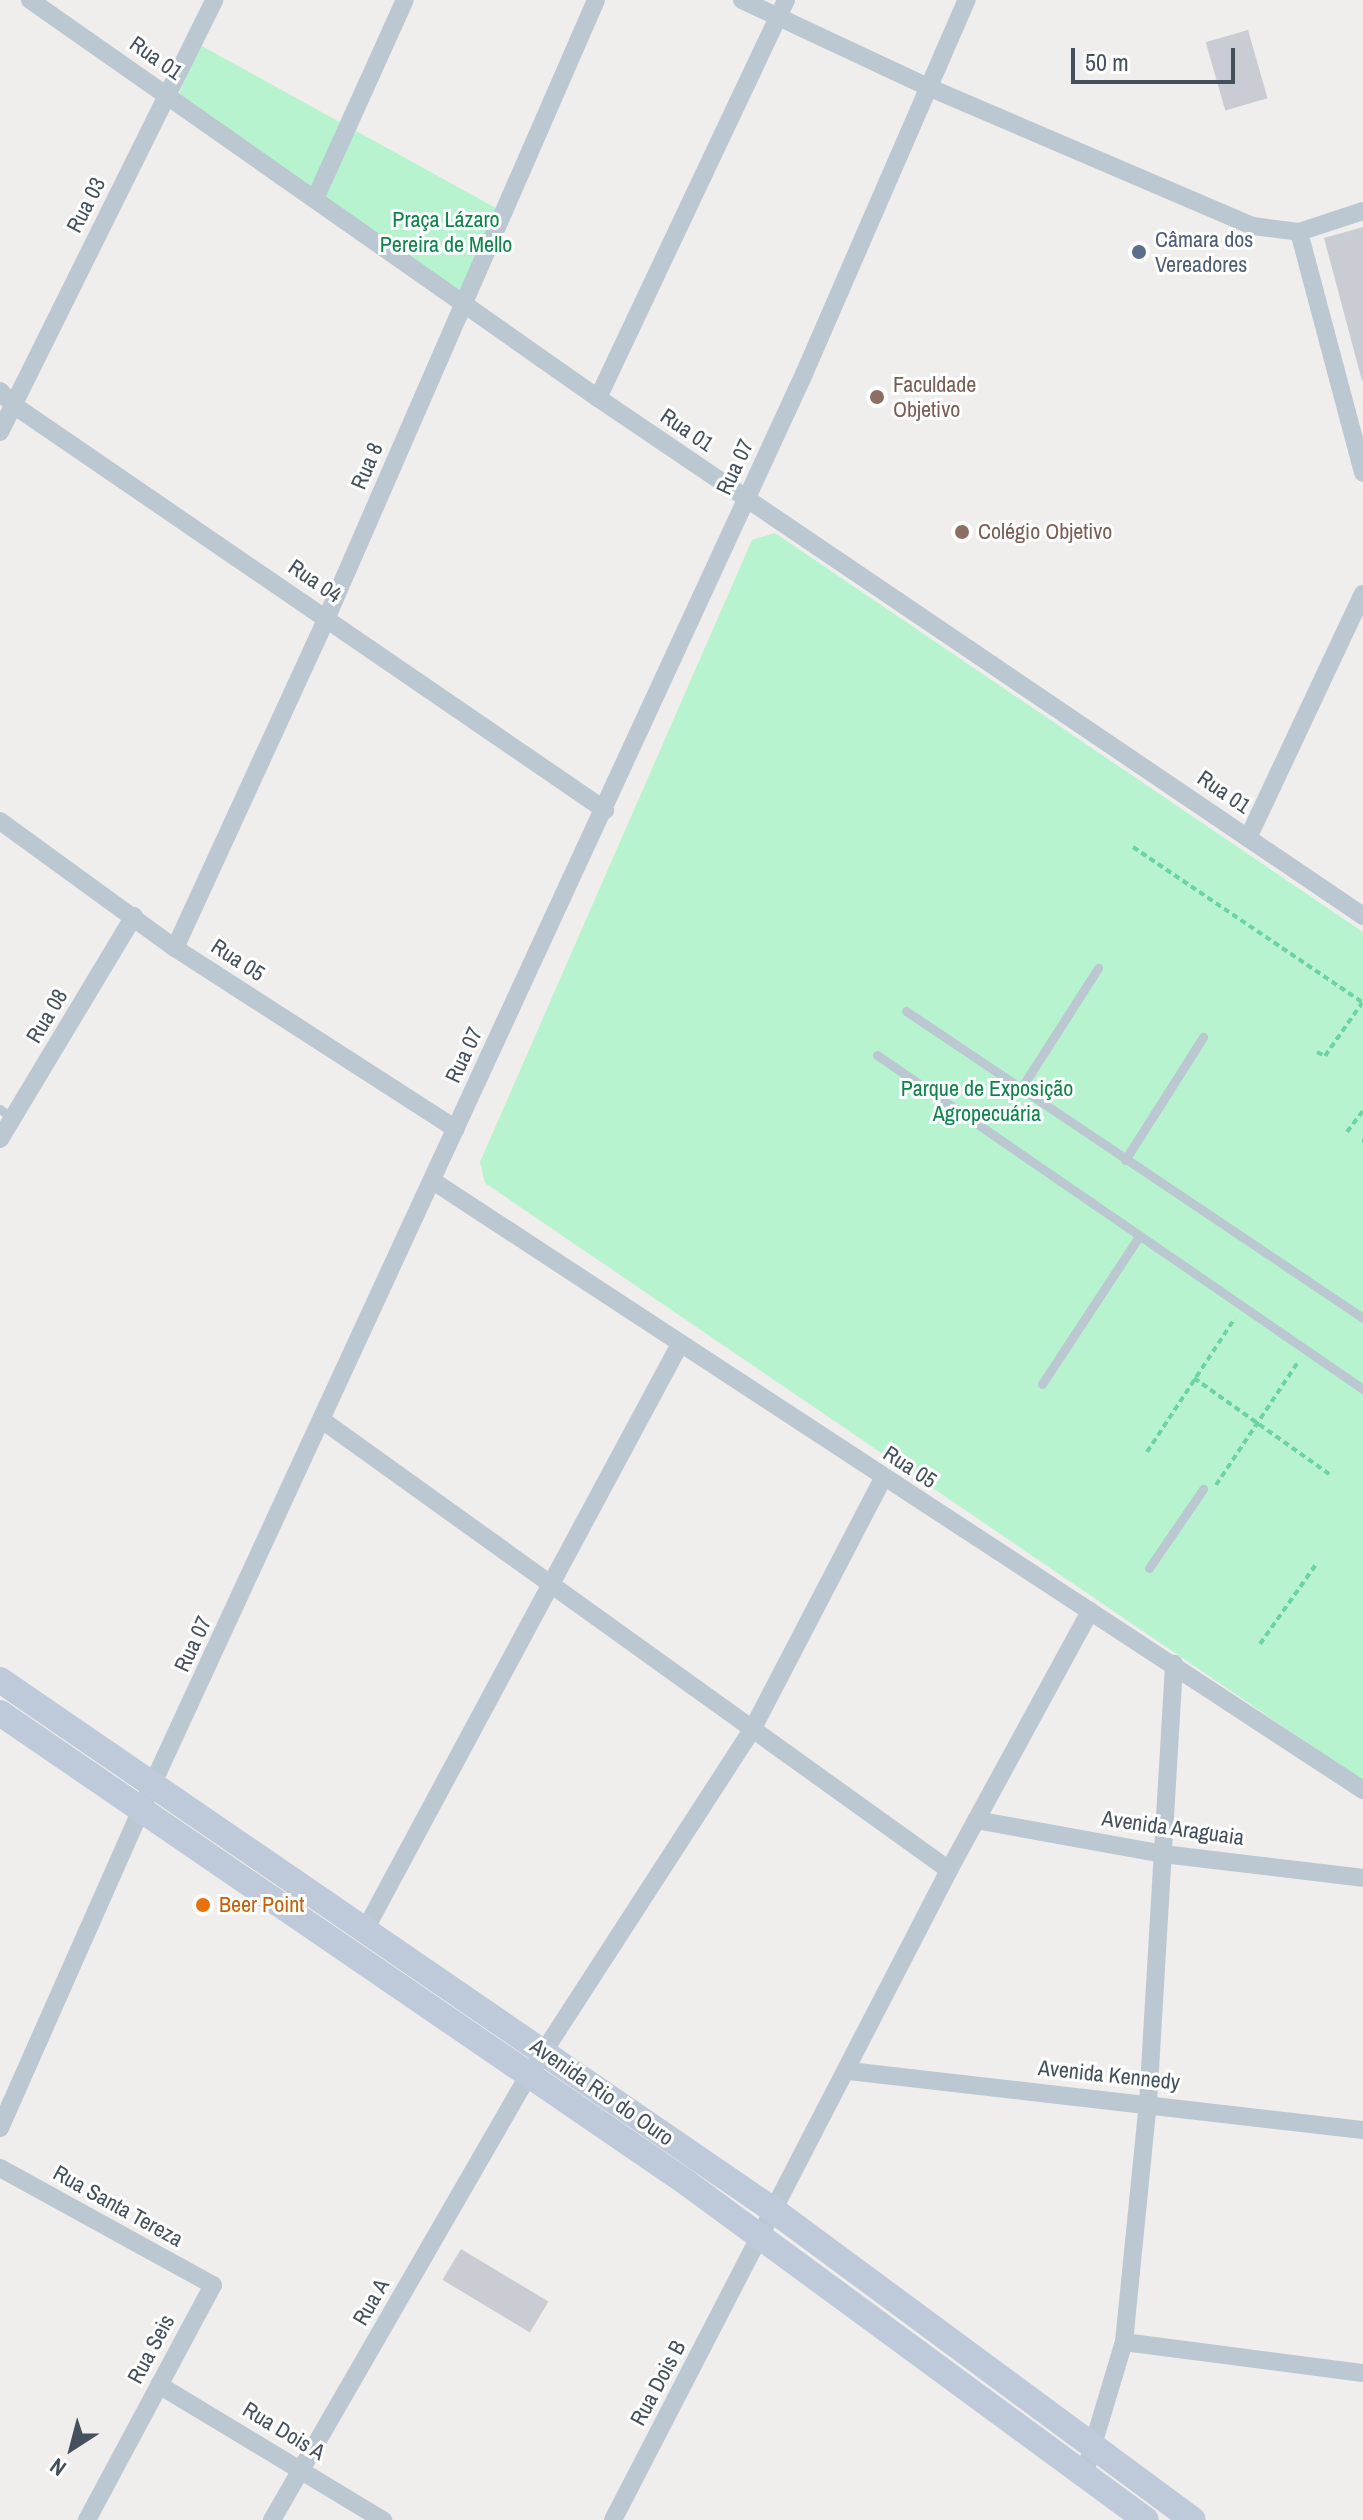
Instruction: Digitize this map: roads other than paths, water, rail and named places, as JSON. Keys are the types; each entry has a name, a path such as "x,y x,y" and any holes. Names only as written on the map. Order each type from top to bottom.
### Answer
{"main road":[{"name":"Avenida Rio do Ouro","path":"0,1680 366,1928 776,2212 1193,2520"},
{"name":"Avenida Rio do Ouro","path":"0,1713 762,2238 1146,2520"},
{"path":"90,1773 104,1749"},
{"path":"305,1921 319,1897"},
{"path":"885,2329 903,2305"}],"street":[{"name":"Rua 01","path":"30,0 465,301 598,398 1363,916"},
{"name":"Rua 03","path":"0,432 6,398 168,95 214,0"},
{"path":"315,199 405,0"},
{"name":"Rua 8","path":"175,948 327,617 596,0"},
{"path":"742,0 782,8 928,87 1253,226 1299,232 1363,211"},
{"name":"Rua 07","path":"0,2128 153,1783 747,499 967,0"},
{"path":"598,398 782,8"},
{"path":"1299,232 1363,473"},
{"name":"Rua 04","path":"6,398 605,810"},
{"path":"1248,838 1363,594"},
{"name":"Rua 05","path":"0,821 175,948 456,1129"},
{"name":"Rua 08","path":"0,1139 7,1114 134,916"},
{"name":"Rua 05","path":"433,1181 1363,1790"},
{"path":"366,1928 680,1344"},
{"path":"322,1420 549,1586 949,1870"},
{"name":"Rua A","path":"272,2520 528,2076 752,1730 883,1478"},
{"name":"Rua Dois B","path":"613,2520 849,2071 949,1870 1090,1611"},
{"path":"1084,2475 1124,2342 1148,2103 1174,1664"},
{"name":"Avenida Araguaia","path":"976,1820 1163,1854 1363,1878"},
{"name":"Avenida Kennedy","path":"849,2071 1363,2130"},
{"name":"Rua Santa Tereza","path":"0,2168 213,2285"},
{"name":"Rua Seis","path":"87,2520 213,2285"},
{"path":"1124,2342 1363,2373"},
{"name":"Rua Dois A","path":"159,2385 383,2520"}],"lane":[{"path":"1020,1090 1098,968"},
{"path":"906,1011 1363,1318"},
{"path":"1125,1160 1203,1037"},
{"path":"877,1055 1363,1389"},
{"path":"1042,1384 1140,1235"},
{"path":"1149,1568 1207,1491"}],"place":[{"name":"Câmara dos Vereadores","path":"1139,252"},
{"name":"Faculdade Objetivo","path":"877,397"},
{"name":"Colégio Objetivo","path":"962,532"},
{"name":"Beer Point","path":"203,1905"}],"park label":[{"name":"Praça Lázaro Pereira de Mello","path":"446,232"},
{"name":"Parque de Exposição Agropecuária","path":"987,1100"}]}
